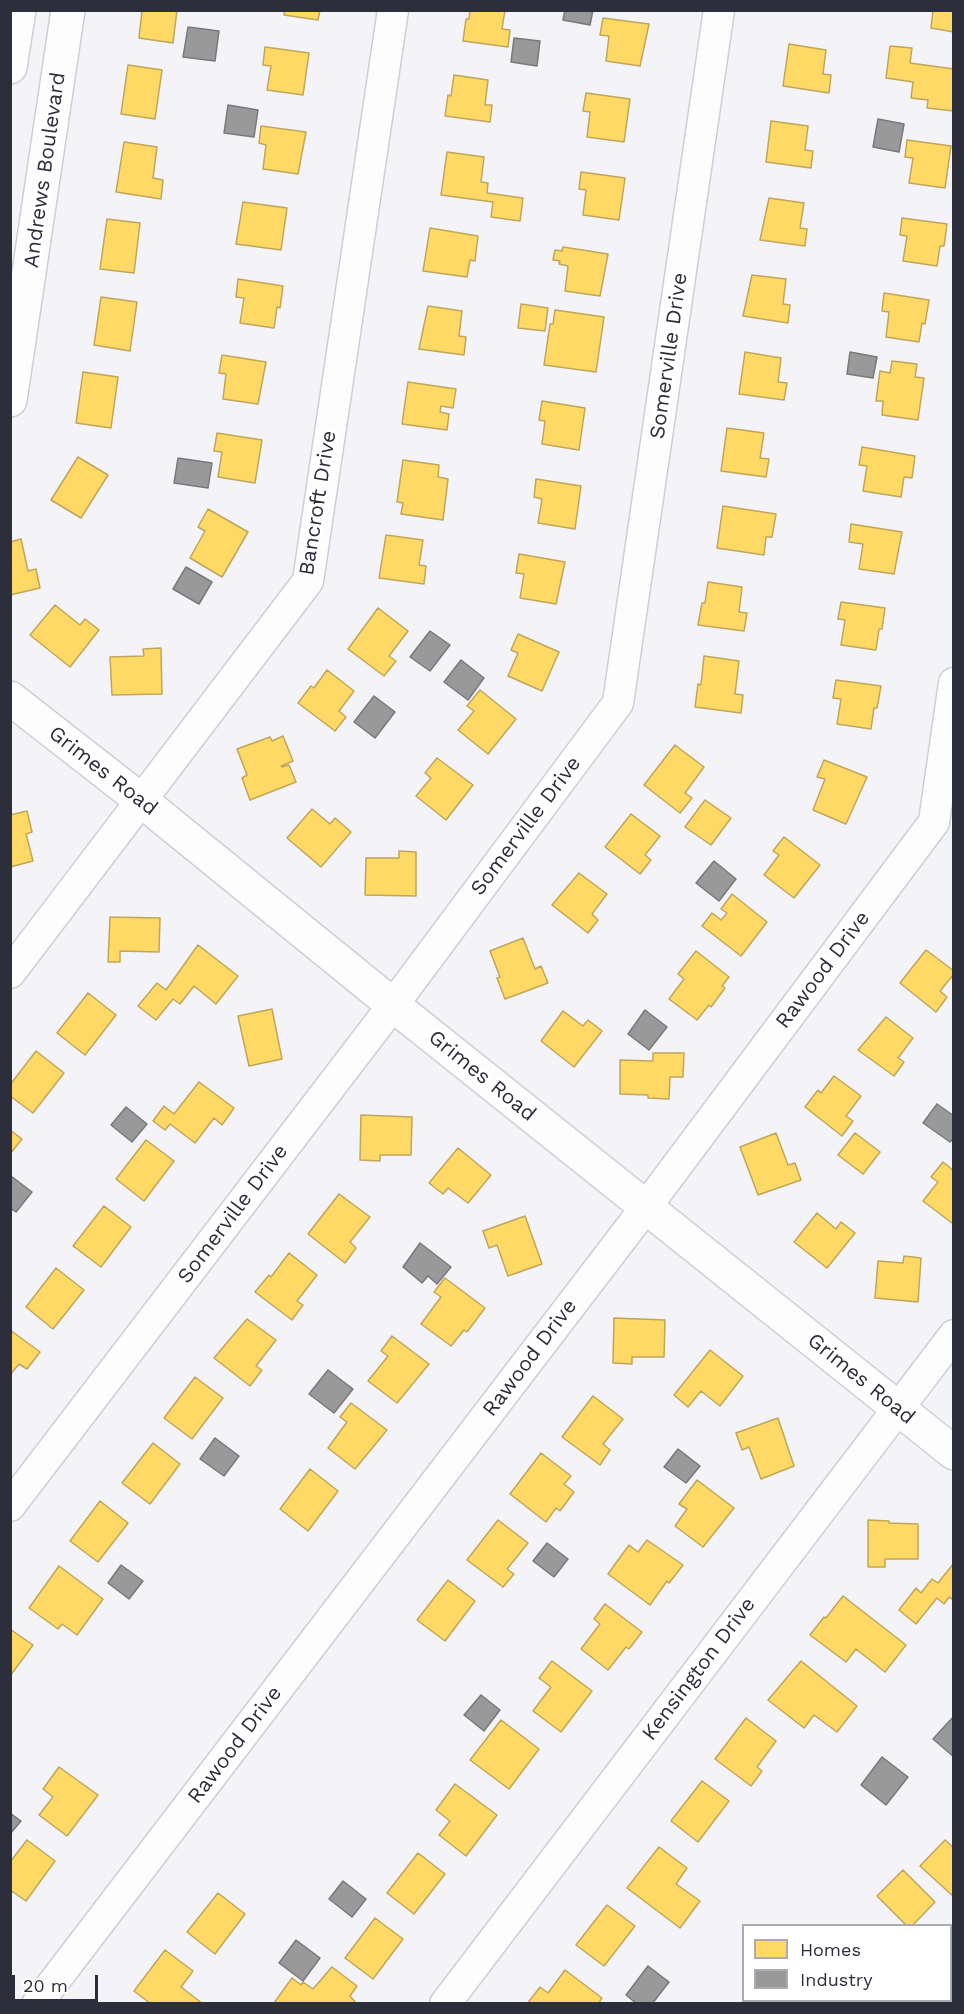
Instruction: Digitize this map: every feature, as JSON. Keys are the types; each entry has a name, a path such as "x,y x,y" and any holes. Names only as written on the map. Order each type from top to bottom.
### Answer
{"street":[{"path":"10,67 19,10"},
{"name":"Andrews Boulevard","path":"10,400 68,10"},
{"name":"Bancroft Drive","path":"10,973 308,580 393,10"},
{"name":"Somerville Drive","path":"10,1506 393,1005 618,703 719,10"},
{"name":"Rawood Drive","path":"37,2004 646,1207 934,822 954,683"},
{"name":"Grimes Road","path":"10,698 142,801 393,1005 954,1452"},
{"name":"Kensington Drive","path":"445,2004 954,1335"}],"building: Homes":[{"path":"142,10 177,10 173,43 139,38"},
{"path":"285,10 320,10 318,20 284,15"},
{"path":"470,10 505,10 502,29 510,30 508,47 463,41 466,19 469,19"},
{"path":"933,10 954,10 954,32 931,28"},
{"path":"603,18 649,24 640,66 606,61 609,36 600,35"},
{"path":"789,44 826,50 823,74 831,75 829,93 783,86"},
{"path":"890,46 912,48 910,63 954,69 954,111 927,108 928,100 911,98 913,82 886,78"},
{"path":"265,47 309,53 303,95 267,90 271,66 263,65"},
{"path":"128,65 162,70 155,119 121,114"},
{"path":"454,75 488,80 485,105 492,105 490,122 445,116"},
{"path":"586,93 630,99 624,142 587,137 590,112 583,111"},
{"path":"771,121 808,126 805,150 813,151 811,168 766,162"},
{"path":"261,126 306,132 298,174 263,169 266,145 259,143"},
{"path":"907,140 951,146 945,188 909,183 913,158 905,157"},
{"path":"124,142 157,147 153,178 163,180 161,199 116,192"},
{"path":"447,152 484,157 481,182 488,183 487,193 523,198 520,221 491,217 493,202 441,195"},
{"path":"581,172 625,178 619,220 583,215 586,190 579,189"},
{"path":"769,198 804,203 800,228 807,229 805,246 760,240"},
{"path":"243,202 287,208 281,250 236,244"},
{"path":"902,218 947,224 944,246 940,246 937,266 903,261 907,236 900,235"},
{"path":"107,219 140,223 134,273 100,269"},
{"path":"430,228 478,236 475,261 470,260 467,277 423,271"},
{"path":"563,247 608,254 600,296 565,291 568,266 553,260 555,250 562,251"},
{"path":"752,275 786,279 783,304 790,305 788,323 743,316"},
{"path":"238,279 283,286 274,328 240,323 244,298 236,297"},
{"path":"884,293 929,300 919,342 886,337 889,312 882,311"},
{"path":"101,297 137,302 130,351 94,345"},
{"path":"521,304 548,308 545,331 518,328"},
{"path":"428,306 462,311 459,336 466,337 464,355 419,349"},
{"path":"555,310 604,317 596,372 544,365 550,324 553,324"},
{"path":"745,352 781,358 778,382 787,383 784,400 739,394"},
{"path":"222,355 266,362 258,404 223,399 226,374 219,373"},
{"path":"892,361 917,364 915,377 924,378 918,420 882,415 883,401 876,401 880,371 890,373"},
{"path":"83,372 118,377 111,428 76,423"},
{"path":"408,382 456,389 453,408 441,406 440,412 449,414 447,430 402,424"},
{"path":"542,401 585,408 579,450 542,444 545,421 539,420"},
{"path":"727,428 764,433 760,458 769,459 766,477 721,471"},
{"path":"217,433 262,440 255,483 218,477 222,452 214,451"},
{"path":"862,447 915,456 912,478 904,477 901,497 863,491 867,466 859,465"},
{"path":"78,457 108,475 81,518 51,500"},
{"path":"403,460 439,465 438,477 448,479 443,520 401,514 403,503 397,502"},
{"path":"536,479 581,486 575,529 538,523 542,499 534,497"},
{"path":"723,506 776,514 772,537 766,537 764,555 717,548"},
{"path":"208,509 248,532 222,577 190,558 205,531 198,527"},
{"path":"851,524 902,532 894,574 859,569 863,544 849,542"},
{"path":"386,535 423,540 419,565 426,566 424,584 379,578"},
{"path":"21,539 28,571 36,569 40,588 10,595 10,542"},
{"path":"519,554 565,562 556,604 520,598 524,574 516,573"},
{"path":"708,582 742,587 739,612 747,613 744,631 698,625 702,603 705,603"},
{"path":"841,602 885,608 876,650 841,645 845,620 838,619"},
{"path":"55,605 80,625 85,619 99,630 70,667 30,635"},
{"path":"378,608 408,631 389,656 396,661 384,676 348,649"},
{"path":"518,634 559,652 542,691 508,676 518,653 511,650"},
{"path":"161,648 162,694 112,695 110,657 144,656 143,649"},
{"path":"704,656 739,661 735,694 743,695 741,713 695,707 698,684 701,685"},
{"path":"327,670 354,691 339,711 346,717 335,731 298,703 311,686 314,688"},
{"path":"836,680 881,686 877,708 874,708 871,729 837,724 841,699 833,698"},
{"path":"480,690 516,719 488,754 458,730 474,711 467,706"},
{"path":"283,736 293,761 281,766 289,765 296,782 250,800 242,778 247,775 237,749 270,737 272,741"},
{"path":"675,745 704,767 685,793 692,798 680,813 644,785"},
{"path":"437,758 473,785 446,820 416,796 431,778 425,773"},
{"path":"824,760 867,777 846,824 813,810 825,779 817,777"},
{"path":"705,800 731,818 711,845 685,827"},
{"path":"312,809 330,824 335,818 351,832 321,867 287,838"},
{"path":"27,811 32,832 26,834 33,861 10,867 10,815"},
{"path":"631,814 660,836 645,855 651,860 640,874 605,847"},
{"path":"784,837 820,865 794,898 764,875 779,855 773,851"},
{"path":"399,851 416,852 416,896 365,895 366,858 399,858"},
{"path":"579,873 607,894 592,914 598,920 588,933 552,905"},
{"path":"732,894 767,922 741,956 702,926 712,913 721,920 727,913 721,909"},
{"path":"110,917 160,918 159,952 120,951 120,962 108,962"},
{"path":"523,938 535,969 541,966 548,983 505,999 490,951"},
{"path":"198,945 238,976 216,1004 194,986 180,1004 173,999 156,1020 138,1006 157,983 166,990"},
{"path":"926,950 954,971 940,991 947,997 936,1012 900,983"},
{"path":"696,951 729,977 722,986 725,988 711,1007 709,1005 697,1020 669,999 684,979 678,974"},
{"path":"88,993 116,1015 85,1055 57,1033"},
{"path":"272,1009 282,1059 249,1066 238,1016"},
{"path":"563,1011 583,1026 588,1020 602,1031 574,1067 541,1041"},
{"path":"886,1017 913,1038 898,1058 904,1062 894,1076 858,1050"},
{"path":"36,1051 64,1073 33,1113 10,1096 10,1085"},
{"path":"653,1053 684,1053 683,1077 670,1077 669,1099 648,1098 648,1095 620,1094 620,1060 653,1061"},
{"path":"834,1076 861,1096 846,1116 853,1121 842,1136 805,1107 818,1090 821,1093"},
{"path":"199,1082 234,1108 222,1125 214,1118 195,1143 170,1124 165,1130 153,1121 164,1106 174,1114"},
{"path":"361,1115 412,1117 411,1155 380,1155 380,1161 360,1160"},
{"path":"10,1130 22,1139 10,1154"},
{"path":"776,1133 788,1165 795,1163 801,1180 758,1195 740,1147"},
{"path":"855,1133 880,1152 863,1174 838,1155"},
{"path":"146,1140 174,1161 144,1201 116,1179"},
{"path":"458,1148 491,1175 468,1203 448,1188 443,1194 429,1183"},
{"path":"943,1162 954,1171 954,1220 952,1223 923,1201 938,1182 931,1177"},
{"path":"339,1194 370,1217 350,1242 356,1248 345,1263 308,1234"},
{"path":"104,1206 131,1227 101,1267 73,1246"},
{"path":"817,1213 836,1229 841,1222 855,1233 827,1268 794,1242"},
{"path":"525,1216 542,1264 508,1276 497,1245 489,1248 483,1231"},
{"path":"289,1253 317,1275 297,1301 303,1305 292,1320 255,1292 269,1275 271,1277"},
{"path":"904,1256 921,1258 918,1302 875,1298 878,1261 903,1263"},
{"path":"56,1268 84,1290 53,1329 26,1307"},
{"path":"445,1278 485,1308 467,1332 464,1330 451,1346 421,1324 441,1297 434,1292"},
{"path":"614,1318 665,1320 664,1357 632,1357 632,1364 613,1363"},
{"path":"247,1319 276,1340 256,1366 262,1370 250,1386 214,1358"},
{"path":"10,1330 40,1352 27,1369 19,1364 10,1375"},
{"path":"392,1336 429,1364 397,1403 368,1381 388,1356 381,1351"},
{"path":"710,1350 743,1376 720,1406 701,1391 688,1407 674,1395"},
{"path":"195,1377 223,1398 192,1439 164,1418"},
{"path":"593,1396 623,1419 603,1444 610,1450 600,1465 562,1437"},
{"path":"351,1403 387,1430 355,1469 328,1448 347,1422 340,1417"},
{"path":"778,1418 794,1466 761,1479 749,1447 742,1450 736,1433"},
{"path":"153,1443 180,1464 150,1504 122,1483"},
{"path":"541,1453 571,1476 564,1484 574,1492 560,1511 556,1508 546,1522 510,1494"},
{"path":"310,1469 338,1491 308,1531 280,1509"},
{"path":"697,1480 734,1508 703,1547 675,1526 687,1509 679,1504"},
{"path":"100,1501 128,1523 98,1562 70,1541"},
{"path":"498,1520 528,1543 507,1569 514,1574 503,1587 467,1560"},
{"path":"868,1520 918,1524 918,1559 885,1559 885,1567 868,1567"},
{"path":"647,1540 683,1565 669,1583 667,1581 650,1605 608,1574 629,1545 638,1552"},
{"path":"954,1563 954,1600 949,1597 944,1604 937,1598 916,1624 899,1610 916,1588 921,1593 932,1579 938,1583"},
{"path":"59,1566 103,1599 77,1635 62,1624 58,1629 29,1608"},
{"path":"448,1580 475,1601 445,1641 417,1620"},
{"path":"843,1596 906,1645 885,1672 856,1649 846,1662 810,1635"},
{"path":"605,1604 642,1632 629,1649 626,1647 608,1670 581,1649 600,1624 594,1619"},
{"path":"10,1629 33,1645 10,1676"},
{"path":"552,1661 592,1691 561,1732 533,1711 551,1687 539,1678"},
{"path":"801,1661 857,1706 837,1732 814,1715 804,1728 768,1700"},
{"path":"746,1718 776,1741 757,1767 762,1771 751,1786 715,1759"},
{"path":"501,1720 539,1749 509,1789 470,1760"},
{"path":"59,1767 98,1795 67,1836 39,1815 53,1797 43,1789"},
{"path":"702,1781 729,1801 698,1842 671,1821"},
{"path":"455,1784 497,1815 466,1856 439,1835 450,1821 436,1810"},
{"path":"27,1840 55,1861 26,1901 10,1890 10,1862"},
{"path":"945,1840 954,1848 954,1897 920,1866"},
{"path":"659,1847 687,1868 676,1884 700,1901 680,1928 627,1888"},
{"path":"418,1853 445,1874 414,1914 387,1893"},
{"path":"903,1870 935,1902 914,1924 905,1924 877,1896"},
{"path":"218,1893 245,1914 215,1954 187,1932"},
{"path":"607,1905 635,1926 604,1966 576,1945"},
{"path":"375,1918 403,1939 373,1979 345,1958"},
{"path":"165,1950 193,1971 181,1987 203,2004 151,2004 134,1991"},
{"path":"332,1967 357,1986 350,1996 357,2004 274,2003 292,1978 301,1985 303,1982 313,1989"},
{"path":"565,1970 602,1998 598,2004 527,2004 540,1987 548,1993"},
{"path":"818,2002 870,2002 869,2004 816,2004"}],"building: Industry":[{"path":"565,10 593,10 590,25 563,20"},
{"path":"188,27 219,31 215,61 183,57"},
{"path":"514,38 540,41 537,66 511,62"},
{"path":"228,105 258,110 254,137 224,133"},
{"path":"878,119 904,124 899,152 873,147"},
{"path":"850,352 877,357 873,378 847,374"},
{"path":"178,458 212,463 208,488 174,483"},
{"path":"186,567 212,582 199,604 173,589"},
{"path":"430,631 450,645 430,671 410,657"},
{"path":"461,660 484,678 468,700 444,682"},
{"path":"374,696 395,712 375,738 354,722"},
{"path":"714,861 736,879 719,901 696,883"},
{"path":"645,1010 667,1027 649,1050 628,1034"},
{"path":"937,1104 954,1116 954,1137 950,1142 923,1123"},
{"path":"126,1107 147,1124 132,1142 111,1125"},
{"path":"11,1176 32,1192 16,1212 10,1208"},
{"path":"420,1243 451,1267 437,1284 428,1276 422,1283 403,1267"},
{"path":"328,1370 353,1389 334,1413 309,1394"},
{"path":"215,1438 239,1456 224,1476 200,1459"},
{"path":"678,1449 700,1466 686,1483 664,1467"},
{"path":"547,1543 568,1559 554,1577 533,1561"},
{"path":"121,1565 143,1581 129,1599 108,1583"},
{"path":"481,1695 500,1710 484,1731 464,1715"},
{"path":"954,1716 954,1757 933,1739"},
{"path":"882,1757 908,1777 886,1805 861,1785"},
{"path":"10,1813 21,1821 10,1834"},
{"path":"343,1881 366,1899 352,1917 329,1899"},
{"path":"296,1940 320,1958 303,1981 279,1963"},
{"path":"648,1966 669,1982 652,2004 637,2004 626,1995"}]}
